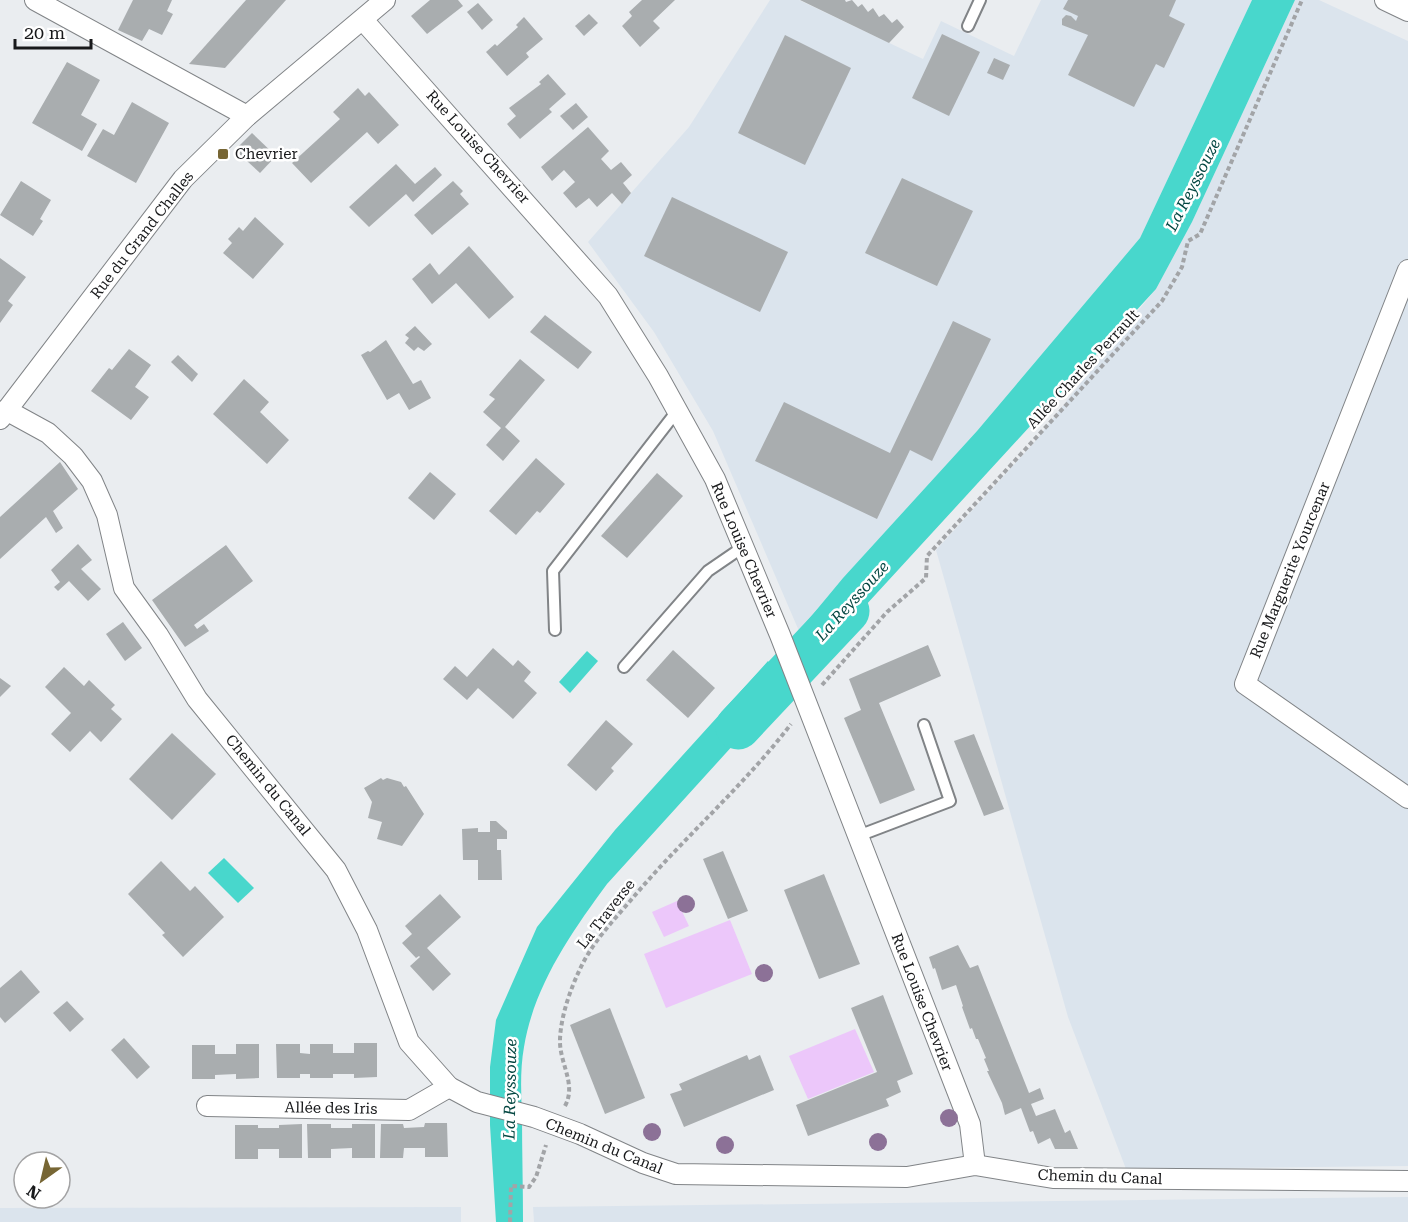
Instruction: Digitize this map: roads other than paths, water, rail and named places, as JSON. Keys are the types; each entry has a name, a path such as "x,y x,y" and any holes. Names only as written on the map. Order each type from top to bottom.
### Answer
{"street":[{"path":"35,0 247,116"},
{"name":"Rue du Grand Challes","path":"3,414 183,179 247,116 385,0"},
{"path":"1385,0 1408,11"},
{"name":"Rue Louise Chevrier","path":"363,20 608,296 715,479 780,635 970,1124 975,1165"},
{"name":"Rue Marguerite Yourcenar","path":"1408,270 1245,684 1408,798"},
{"name":"Chemin du Canal","path":"3,414 48,434 73,456 92,481 107,515 124,588 158,635 197,699 336,870 367,930 409,1041 449,1087 477,1102 534,1117 580,1134 643,1163 676,1174 907,1177 975,1165 1053,1178 1408,1181"},
{"name":"Allée des Iris","path":"207,1106 409,1110 449,1087"}],"lane":[{"path":"968,26 980,0"},
{"path":"555,630 553,571 677,411"},
{"path":"624,667 708,570 743,548"},
{"path":"858,836 950,801 924,725"}],"water":[{"path":"1252,0 1295,0 1192,222 1156,289 809,667 799,631 843,578 977,431 1140,238"},
{"path":"587,651 598,661 570,693 559,682"},
{"path":"768,661 785,688 607,884 580,922 545,982 529,1024 522,1064 523,1222 496,1222 490,1125 490,1067 496,1020 537,927 615,830"},
{"path":"224,858 254,888 238,903 208,873"}],"waterway":[{"name":"La Reyssouze","path":"738,727 847,611"}],"place":[{"name":"Chevrier","path":"223,154"}]}
